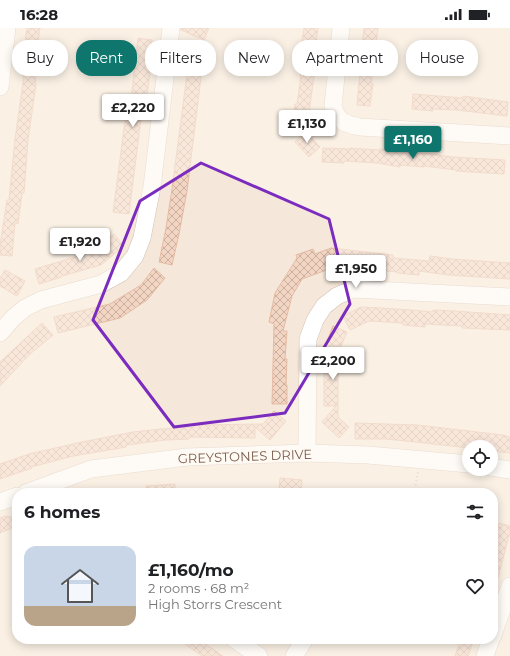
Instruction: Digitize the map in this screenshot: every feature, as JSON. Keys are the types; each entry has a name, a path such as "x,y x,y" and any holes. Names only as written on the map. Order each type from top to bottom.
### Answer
{"street":[{"path":"0,87 7,28"},
{"path":"0,333 6,315 41,300 102,284 121,273 135,256 142,238 152,187 171,28"},
{"path":"341,28 333,106 336,115 345,124 360,127 510,136"},
{"path":"307,453 308,339 315,320 324,306 332,299 353,289 510,298"},
{"name":"GREYSTONES DRIVE","path":"41,488 91,469 187,457 307,453 368,455 462,463"},
{"path":"498,468 510,470"},
{"name":"GREYSTONES DRIVE","path":"0,502 12,498"},
{"path":"498,621 510,586"},
{"path":"241,644 259,656"},
{"path":"294,656 302,644"},
{"path":"485,656 489,644"}],"path":[{"path":"415,488 420,460"}],"highlighted area":[{"path":"201,163 329,219 350,304 285,413 174,427 93,320 140,201"}],"shaded area":[{"path":"0,28 510,28 510,656 0,656"}],"building":[{"path":"27,28 40,28 38,40 25,40"},
{"path":"181,28 209,28 204,40 181,30"},
{"path":"304,28 318,28 316,40 302,40"},
{"path":"364,28 378,28 376,40 363,40"},
{"path":"138,38 152,40 145,40 145,76 149,76 147,95 144,95 129,214 113,212 128,99 131,99 134,76 137,76"},
{"path":"24,76 36,76 28,140 24,193 22,193 18,224 15,223 12,256 0,255 0,245 7,200 9,200 15,139"},
{"path":"187,76 201,76 187,191 172,265 159,262 172,189"},
{"path":"301,76 314,76 307,127 293,126 295,104 297,104"},
{"path":"360,76 372,76 371,84 373,84 370,106 357,105"},
{"path":"413,94 463,98 463,96 508,102 507,116 457,110 433,109 433,111 412,109"},
{"path":"306,131 320,147 309,157 295,142"},
{"path":"323,148 379,149 453,157 505,160 504,174 456,171 424,166 400,165 400,167 377,163 344,161 344,163 322,162"},
{"path":"114,234 124,246 101,265 39,284 35,269 95,251"},
{"path":"331,248 393,255 393,258 429,261 430,256 510,263 510,279 449,275 419,271 419,275 369,269 369,267 330,263 332,268 302,279 292,296 283,331 287,331 285,359 287,359 287,404 272,404 274,324 269,322 275,293 297,258 296,255 313,249 315,254"},
{"path":"154,268 165,278 147,300 120,318 58,333 54,317 110,304 141,285"},
{"path":"5,270 25,281 17,296 0,286 0,278"},
{"path":"361,307 510,315 510,330 462,328 462,326 425,324 425,327 403,325 403,323 369,321 350,330 343,316"},
{"path":"42,323 53,335 29,355 0,386 0,362"},
{"path":"333,326 347,332 338,354 338,417 349,427 339,438 322,422 336,406 324,406 324,349"},
{"path":"274,411 286,421 270,440 255,427 255,438 189,437 189,439 165,440 126,445 126,447 73,456 31,467 32,468 0,479 0,464 29,454 133,432 195,427 195,425 263,424"},
{"path":"355,423 417,425 510,437 510,453 498,452 498,440 462,440 462,447 386,439 355,439"},
{"path":"280,478 302,480 301,488 279,488"},
{"path":"175,484 175,488 146,488 146,486"},
{"path":"5,516 12,517 12,528 0,533 0,518"},
{"path":"499,523 510,526 510,532 498,577"},
{"path":"185,644 205,644 223,656 202,656"},
{"path":"459,644 472,644 468,656 455,656"}]}
